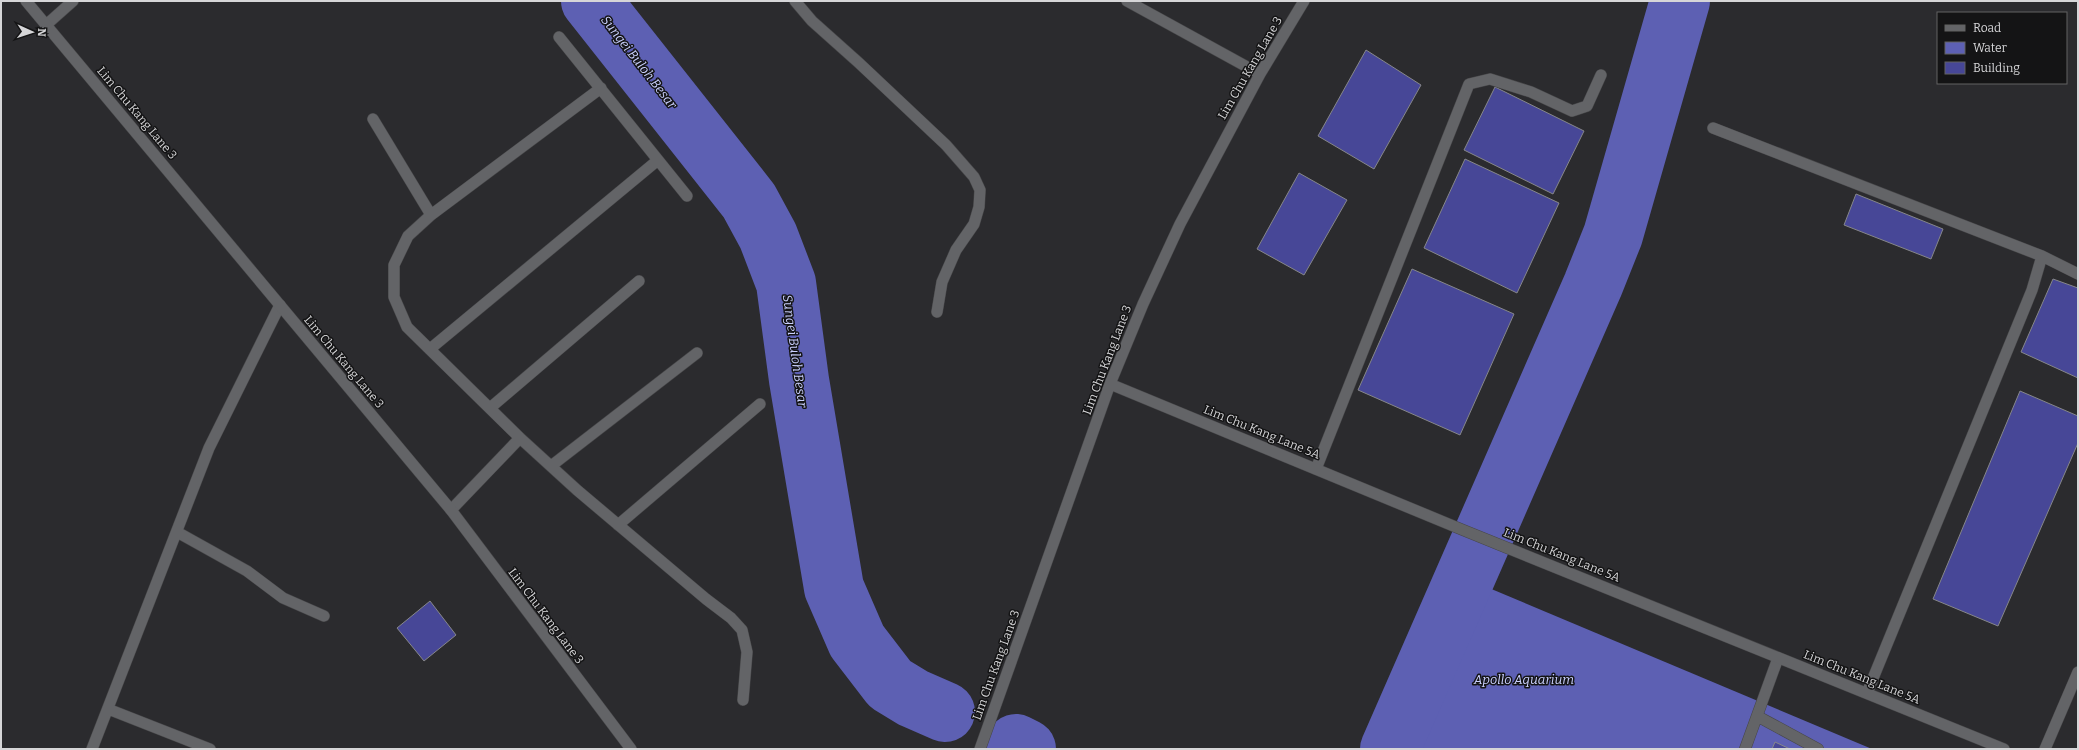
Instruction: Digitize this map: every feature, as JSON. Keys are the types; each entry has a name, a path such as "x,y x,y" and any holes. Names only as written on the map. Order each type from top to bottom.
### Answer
{"street":[{"name":"Lim Chu Kang Lane 3","path":"26,1 451,510 631,749"},
{"path":"46,25 73,1"},
{"path":"795,1 812,21 934,134 974,177 980,190 979,207 974,224 956,250 942,282 937,312"},
{"path":"1127,1 1260,74"},
{"name":"Lim Chu Kang Lane 3","path":"980,749 1110,384 1143,304 1180,224 1260,74 1304,1"},
{"path":"559,37 687,196"},
{"path":"1316,469 1469,84 1490,78 1531,92 1572,110 1587,106 1601,75"},
{"path":"601,88 431,215 408,236 394,265 394,298 407,327 520,438 618,525 731,618 742,630 747,652 743,700"},
{"path":"373,119 431,215"},
{"path":"1713,128 2042,256 2078,274"},
{"path":"430,349 658,160"},
{"path":"1867,693 2032,290 2042,256"},
{"path":"490,408 639,281"},
{"path":"92,749 209,448 280,305"},
{"path":"551,466 697,353"},
{"name":"Lim Chu Kang Lane 5A","path":"1110,384 1463,530 2004,749"},
{"path":"618,525 760,404"},
{"path":"451,510 520,438"},
{"path":"177,532 247,571 283,598 324,616"},
{"path":"1745,749 1778,658"},
{"path":"2045,749 2078,672"},
{"path":"108,708 210,749"},
{"path":"1757,716 1818,749"}],"water":[{"name":"Apollo Aquarium","path":"1489,588 1872,749 1414,749"}],"building":[{"path":"1366,50 1421,85 1374,169 1318,136"},
{"path":"1495,87 1584,131 1553,194 1464,150"},
{"path":"1465,159 1559,203 1517,293 1424,248"},
{"path":"1299,173 1347,200 1304,275 1257,249"},
{"path":"1856,194 1943,229 1931,259 1844,225"},
{"path":"1412,269 1514,314 1460,435 1358,390"},
{"path":"2053,279 2078,288 2078,378 2021,352"},
{"path":"2020,391 2078,416 2078,443 1998,626 1933,599"},
{"path":"430,601 456,635 424,661 397,628"},
{"path":"1775,742 1790,749 1772,749"}],"waterway":[{"name":"Sungei Buloh Besar","path":"591,1 749,201 768,236 786,283 799,380 834,588 857,641 890,684 913,698 945,712"},
{"path":"1390,749 1593,285 1613,235 1680,1"},
{"name":"Sungei Buloh Besar","path":"1016,744 1026,749"}]}
